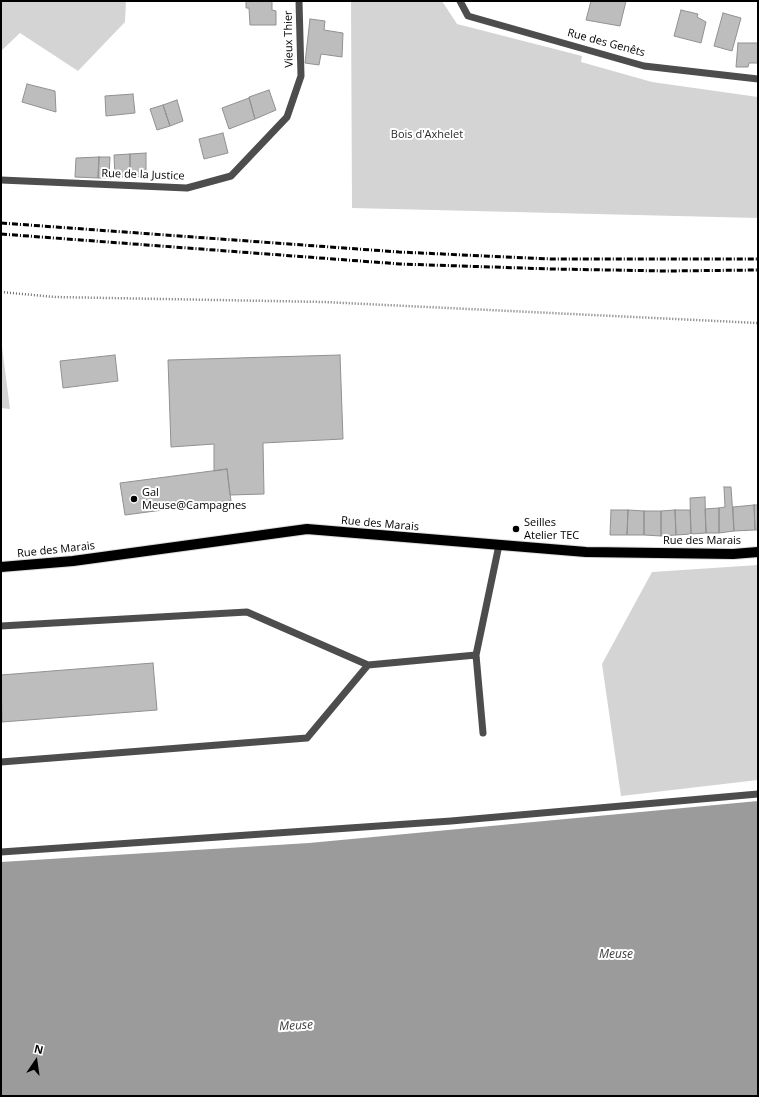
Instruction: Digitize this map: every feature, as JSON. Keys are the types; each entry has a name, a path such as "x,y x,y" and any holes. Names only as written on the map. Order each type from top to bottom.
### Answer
{"main road":[{"name":"Rue des Marais","path":"1,567 73,561 202,542 307,529 586,552 733,554 758,552"}],"street":[{"name":"Vieux Thier","path":"299,1 301,76"},
{"name":"Rue des Genêts","path":"460,1 468,16 644,66 758,79"},
{"name":"Rue de la Justice","path":"1,180 187,188 231,176 287,117 301,76"},
{"path":"483,733 476,655 499,545"},
{"path":"1,626 247,612 368,665 476,655"},
{"path":"1,762 307,738 368,665"},
{"path":"1,852 451,821 758,794"}],"path":[{"path":"1,292 55,297 324,302 758,323"}],"green space":[{"path":"1,1 126,1 125,22 78,71 20,33 1,51"},
{"name":"Bois d'Axhelet","path":"351,1 442,1 457,24 582,56 581,62 652,82 758,97 758,218 352,208"},
{"path":"2,347 10,409 1,408"},
{"path":"758,565 758,780 621,796 602,664 652,572"}],"water":[{"name":"Meuse","path":"758,801 758,1096 1,1096 1,862 309,843"}],"building":[{"path":"246,1 272,1 272,10 276,11 276,25 250,25 249,8 246,8"},
{"path":"591,1 626,1 620,26 586,20"},
{"path":"681,10 698,14 697,17 706,22 701,43 674,36"},
{"path":"723,13 741,18 732,51 714,46"},
{"path":"310,19 325,21 324,30 343,33 342,57 321,54 319,65 305,63"},
{"path":"738,43 758,43 758,63 749,63 748,67 736,67"},
{"path":"27,84 55,91 56,112 22,102"},
{"path":"269,90 276,110 255,119 249,97"},
{"path":"133,94 135,113 106,116 105,96"},
{"path":"249,98 255,119 229,129 222,108"},
{"path":"177,100 183,121 170,126 163,105"},
{"path":"163,105 170,126 157,130 150,109"},
{"path":"223,133 228,153 204,159 199,139"},
{"path":"146,153 146,176 130,177 130,154"},
{"path":"130,154 130,177 115,177 114,155"},
{"path":"99,157 110,157 109,178 98,178"},
{"path":"99,157 98,178 75,177 76,158"},
{"path":"115,355 118,381 63,388 60,361"},
{"path":"340,355 343,439 263,443 264,494 230,495 227,469 214,471 214,444 171,447 168,360"},
{"path":"227,469 231,501 125,515 120,483"},
{"path":"724,487 731,487 734,531 719,533 719,508 725,507"},
{"path":"705,497 706,533 691,534 690,498"},
{"path":"754,505 758,505 758,530 755,530"},
{"path":"754,505 755,530 734,531 733,507"},
{"path":"719,508 719,533 706,533 705,509"},
{"path":"611,510 628,510 627,535 610,535"},
{"path":"628,510 644,511 644,535 627,535"},
{"path":"675,510 690,510 691,534 676,535"},
{"path":"675,510 676,535 661,536 661,511"},
{"path":"644,511 661,511 661,536 644,535"},
{"path":"153,663 157,710 2,722 1,675"}],"railway":[{"path":"1,223 399,252 552,259 758,259"},
{"path":"1,234 400,264 666,271 758,270"}],"place":[{"name":"Gal Meuse@Campagnes","path":"134,499"},
{"name":"Seilles Atelier TEC","path":"516,529"}]}
